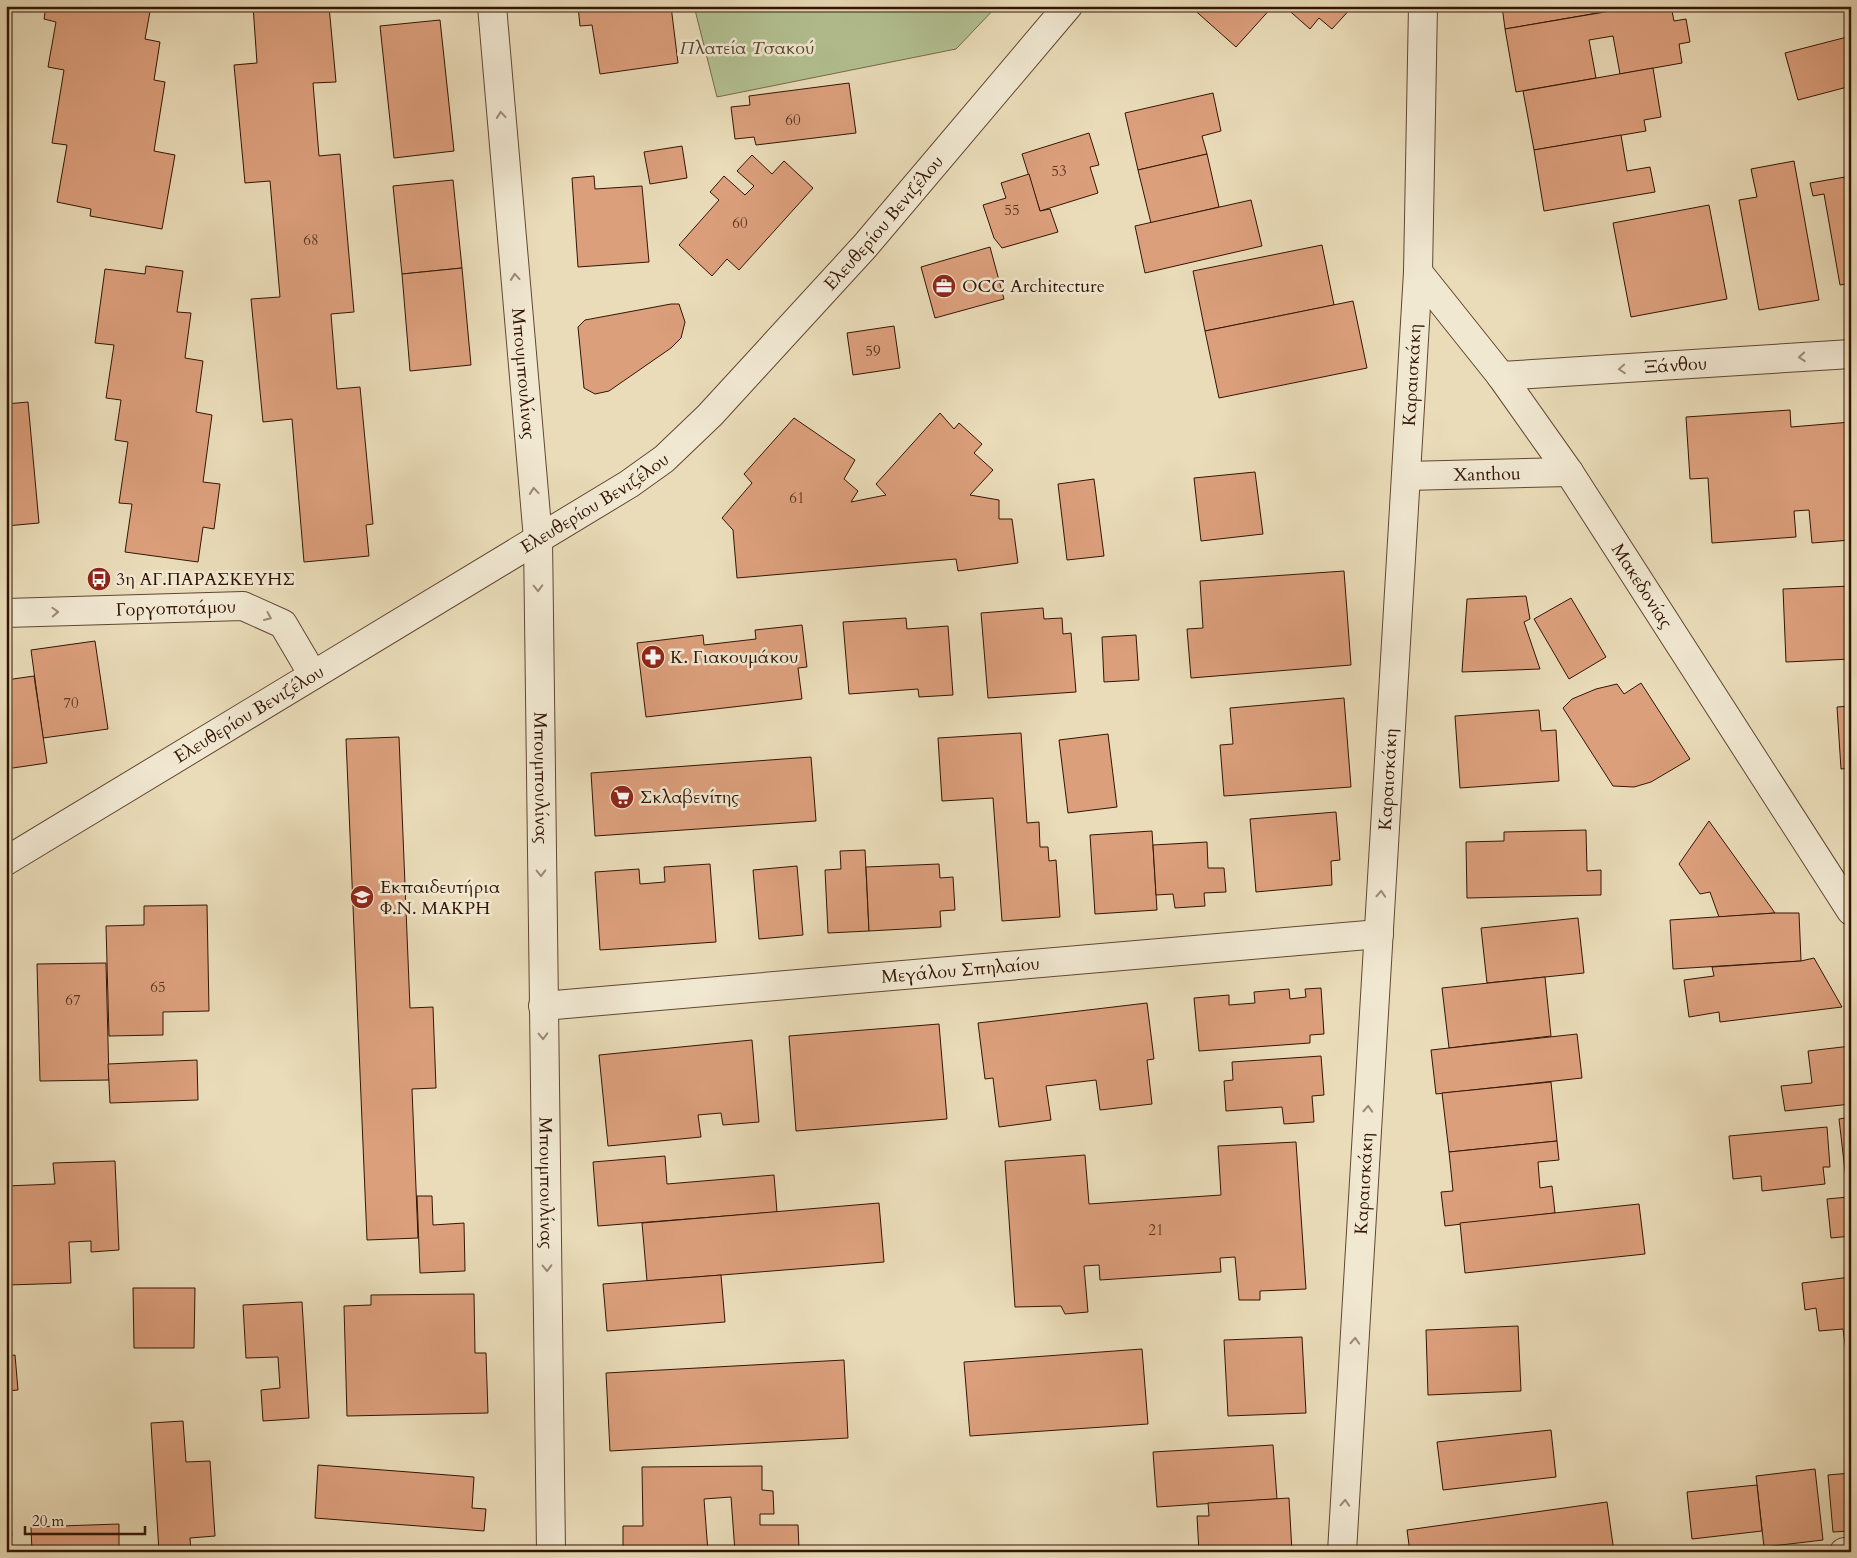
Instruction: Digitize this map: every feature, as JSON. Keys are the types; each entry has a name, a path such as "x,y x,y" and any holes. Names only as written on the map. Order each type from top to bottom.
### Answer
{"street":[{"name":"Μπουμπουλίνας","path":"492,6 538,540 551,1552"},
{"name":"Ελευθερίου Βενιζέλου","path":"6,861 538,540 629,484 664,459 710,414 865,246 1068,6"},
{"name":"Καραισκάκη","path":"1342,1552 1418,272 1423,6"},
{"name":"Μακεδονίας","path":"1418,272 1501,376 1569,472 1851,911"},
{"name":"Ξάνθου","path":"1501,376 1851,354"},
{"name":"Xanthou","path":"1406,476 1569,472"},
{"name":"Γοργοποτάμου","path":"6,614 243,606 283,624 313,675"},
{"name":"Μεγάλου Σπηλαίου","path":"543,1006 1379,934"},
{"path":"1844,1552 1851,1551"}],"green space":[{"name":"Πλατεία Τσακού","path":"694,6 997,6 956,49 717,97"}],"building":[{"path":"46,6 151,6 145,39 160,42 154,80 165,82 154,151 175,155 162,229 90,216 91,209 57,202 67,145 52,143 64,70 48,67 56,22 44,19"},
{"path":"253,6 329,6 336,82 313,83 319,156 340,154 354,312 331,314 337,389 360,387 373,524 366,525 369,556 304,562 292,419 263,422 251,299 280,297 270,181 245,183 234,65 257,63"},
{"path":"578,6 671,6 678,63 600,74 592,25 580,26"},
{"path":"1190,6 1273,6 1236,47"},
{"path":"1284,6 1353,6 1332,29 1319,18 1310,29"},
{"path":"1502,6 1608,6 1609,11 1505,29"},
{"path":"1640,6 1671,6 1674,21 1686,19 1690,42 1679,44 1682,63 1620,74 1613,36 1589,40 1596,78 1516,92 1505,29"},
{"path":"440,20 454,151 394,158 380,26"},
{"path":"1851,36 1851,86 1798,100 1785,53"},
{"path":"1653,68 1661,117 1644,120 1646,131 1534,150 1523,91"},
{"path":"849,83 856,133 756,145 754,137 735,139 731,107 750,105 749,96"},
{"path":"1213,93 1221,131 1202,136 1207,154 1138,170 1125,113"},
{"path":"1089,133 1099,165 1090,167 1098,193 1040,211 1022,154"},
{"path":"1621,135 1627,171 1650,167 1655,192 1544,211 1534,150"},
{"path":"682,146 687,178 650,184 644,152"},
{"path":"1207,154 1219,207 1151,223 1138,170"},
{"path":"752,155 772,174 784,161 813,188 739,270 727,259 712,276 679,245 719,200 710,192 724,176 745,195 754,186 737,171"},
{"path":"1794,161 1819,300 1759,310 1739,200 1757,197 1751,169"},
{"path":"1029,174 1040,211 1050,209 1058,232 1002,248 994,238 983,205 1006,198 1001,183"},
{"path":"594,176 595,189 642,186 649,262 578,267 572,178"},
{"path":"1851,176 1851,283 1840,285 1824,194 1813,196 1810,183"},
{"path":"453,180 462,268 402,274 393,186"},
{"path":"1251,200 1262,246 1145,273 1135,226"},
{"path":"1709,205 1727,299 1631,317 1613,223"},
{"path":"1322,245 1334,305 1205,331 1193,271"},
{"path":"990,247 1004,299 935,318 921,267"},
{"path":"146,266 183,271 177,312 191,313 185,358 203,361 196,412 212,415 203,482 220,484 214,529 203,527 198,562 125,552 132,504 119,503 128,442 115,440 121,400 106,398 114,345 95,343 105,269 145,274"},
{"path":"462,268 471,365 410,371 402,274"},
{"path":"1353,301 1367,368 1219,398 1205,331"},
{"path":"679,304 685,322 681,338 671,348 609,391 595,394 584,388 578,327 585,320"},
{"path":"894,326 900,368 853,375 847,333"},
{"path":"28,402 39,523 6,526 6,404"},
{"path":"1790,410 1791,427 1851,422 1851,540 1812,543 1809,510 1794,511 1796,537 1712,543 1708,478 1690,479 1686,417"},
{"path":"940,413 954,429 959,423 982,444 974,453 993,470 970,495 999,500 999,519 1012,519 1018,563 958,571 956,559 737,578 733,530 722,518 752,483 744,474 794,418 855,460 844,479 858,491 851,502 886,495 876,484"},
{"path":"1255,472 1263,534 1201,541 1194,478"},
{"path":"1094,479 1104,556 1067,560 1058,484"},
{"path":"1344,571 1351,665 1191,678 1187,629 1203,628 1200,581"},
{"path":"1851,586 1851,659 1786,662 1783,589"},
{"path":"1526,596 1530,619 1524,622 1540,669 1462,672 1467,599"},
{"path":"1571,598 1606,657 1569,679 1534,619"},
{"path":"1043,608 1044,619 1062,618 1063,634 1071,633 1076,692 988,698 981,613"},
{"path":"906,618 907,629 948,626 953,695 919,697 918,689 849,694 843,622"},
{"path":"802,625 807,667 798,668 802,699 646,717 637,643 703,635 704,645 756,639 755,630"},
{"path":"1136,635 1139,680 1104,682 1102,637"},
{"path":"95,641 108,729 43,738 31,650"},
{"path":"34,676 47,763 6,769 6,680"},
{"path":"1641,683 1690,759 1651,782 1634,787 1613,786 1563,708 1572,699 1596,689 1617,684 1624,694"},
{"path":"1344,698 1351,787 1224,796 1220,745 1233,744 1230,708"},
{"path":"1851,706 1851,768 1841,769 1837,707"},
{"path":"1539,710 1541,731 1556,730 1559,781 1460,788 1455,716"},
{"path":"1021,733 1027,823 1039,822 1040,847 1048,847 1049,861 1056,860 1060,917 1002,921 993,798 942,801 938,738"},
{"path":"1108,734 1117,807 1068,813 1059,740"},
{"path":"399,737 410,1008 433,1007 436,1088 412,1089 418,1238 367,1240 346,739"},
{"path":"811,757 816,821 595,836 591,773"},
{"path":"1336,812 1340,860 1331,861 1332,885 1256,892 1250,819"},
{"path":"1709,821 1775,913 1719,917 1710,892 1700,894 1679,864"},
{"path":"1586,830 1587,871 1601,870 1601,895 1467,898 1466,842 1504,841 1504,832"},
{"path":"1152,831 1157,910 1095,914 1090,835"},
{"path":"1207,842 1208,868 1224,868 1226,892 1204,893 1205,906 1175,908 1173,894 1156,895 1153,845"},
{"path":"865,850 869,931 828,933 825,870 841,869 840,851"},
{"path":"710,864 716,942 600,950 595,872 639,869 640,884 665,882 664,867"},
{"path":"939,864 940,878 953,877 955,910 940,911 941,927 869,931 866,867"},
{"path":"797,866 803,935 759,939 753,870"},
{"path":"207,905 209,1011 163,1012 163,1035 109,1036 106,926 144,925 144,906"},
{"path":"1799,913 1801,961 1673,969 1670,920"},
{"path":"1578,918 1584,973 1487,983 1481,928"},
{"path":"1814,958 1842,1007 1720,1022 1719,1012 1689,1017 1684,980 1714,976 1712,967 1801,961"},
{"path":"106,963 109,1080 40,1081 37,964"},
{"path":"1545,977 1551,1036 1449,1048 1442,988"},
{"path":"1321,988 1324,1034 1310,1035 1310,1043 1199,1051 1194,998 1229,995 1229,1005 1255,1003 1254,992 1289,989 1290,999 1306,997 1305,989"},
{"path":"1147,1003 1154,1059 1147,1060 1152,1104 1100,1110 1096,1080 1046,1086 1051,1120 999,1127 993,1078 985,1079 978,1023"},
{"path":"939,1024 947,1119 796,1131 789,1036"},
{"path":"1577,1034 1582,1078 1436,1094 1431,1050"},
{"path":"752,1040 759,1122 723,1125 721,1113 698,1115 701,1137 608,1146 599,1055"},
{"path":"1851,1046 1851,1104 1785,1111 1781,1086 1812,1083 1808,1051"},
{"path":"1321,1056 1324,1095 1312,1096 1314,1122 1284,1124 1282,1107 1226,1111 1224,1081 1233,1080 1232,1062"},
{"path":"197,1060 198,1100 110,1103 108,1064"},
{"path":"1551,1082 1557,1141 1449,1152 1442,1093"},
{"path":"1851,1117 1851,1236 1831,1238 1827,1199 1848,1197 1839,1119"},
{"path":"1827,1127 1830,1167 1823,1167 1825,1184 1762,1191 1761,1176 1733,1179 1729,1136"},
{"path":"1557,1141 1559,1160 1538,1162 1540,1188 1552,1186 1555,1213 1445,1226 1441,1192 1453,1191 1449,1152"},
{"path":"1296,1142 1306,1289 1260,1291 1260,1300 1239,1300 1235,1257 1220,1258 1221,1272 1100,1280 1099,1265 1084,1266 1088,1312 1065,1314 1061,1306 1015,1307 1005,1161 1085,1155 1089,1204 1221,1195 1218,1146"},
{"path":"665,1156 667,1184 774,1175 777,1212 598,1226 593,1162"},
{"path":"115,1161 119,1250 91,1252 91,1241 69,1242 71,1283 8,1285 6,1186 55,1184 53,1163"},
{"path":"417,1196 432,1196 433,1225 464,1223 465,1271 420,1273"},
{"path":"879,1203 884,1262 647,1281 642,1223"},
{"path":"1639,1204 1645,1254 1465,1273 1460,1223"},
{"path":"721,1275 725,1322 607,1331 603,1284"},
{"path":"1851,1277 1851,1365 1848,1366 1843,1329 1819,1331 1816,1308 1805,1310 1802,1283"},
{"path":"133,1288 195,1288 194,1348 134,1348"},
{"path":"474,1294 475,1353 486,1353 488,1413 347,1416 344,1306 371,1305 371,1295"},
{"path":"302,1302 309,1418 263,1421 261,1390 280,1388 278,1357 246,1358 243,1305"},
{"path":"1518,1326 1521,1391 1428,1395 1426,1330"},
{"path":"1302,1337 1306,1413 1228,1416 1224,1340"},
{"path":"1142,1349 1148,1424 970,1436 964,1362"},
{"path":"15,1355 18,1390 6,1391 6,1356"},
{"path":"844,1360 848,1438 610,1451 606,1373"},
{"path":"183,1421 186,1462 210,1461 215,1536 190,1538 191,1552 159,1552 151,1423"},
{"path":"1551,1430 1556,1477 1443,1490 1437,1442"},
{"path":"1273,1445 1277,1499 1157,1507 1153,1452"},
{"path":"6,1458 12,1536 6,1536"},
{"path":"318,1465 474,1477 472,1508 486,1509 484,1531 315,1518"},
{"path":"762,1466 762,1490 773,1491 774,1514 760,1514 760,1525 798,1525 799,1549 817,1549 817,1552 735,1552 731,1497 704,1499 708,1552 623,1552 623,1526 643,1526 642,1467"},
{"path":"1815,1469 1823,1540 1764,1547 1756,1476"},
{"path":"1851,1473 1851,1531 1833,1532 1828,1475"},
{"path":"1757,1485 1762,1531 1692,1539 1687,1492"},
{"path":"1289,1498 1292,1552 1199,1552 1197,1516 1209,1516 1208,1503"},
{"path":"1607,1502 1614,1552 1410,1552 1407,1530"},
{"path":"119,1524 119,1552 32,1552 31,1527"}],"place":[{"name":"OCC Architecture","path":"944,286"},
{"name":"3η ΑΓ.ΠΑΡΑΣΚΕΥΗΣ","path":"99,579"},
{"name":"Κ. Γιακουμάκου","path":"653,657"},
{"name":"Σκλαβενίτης","path":"622,797"},
{"name":"Εκπαιδευτήρια Φ.Ν. ΜΑΚΡΗ","path":"362,897"}]}
